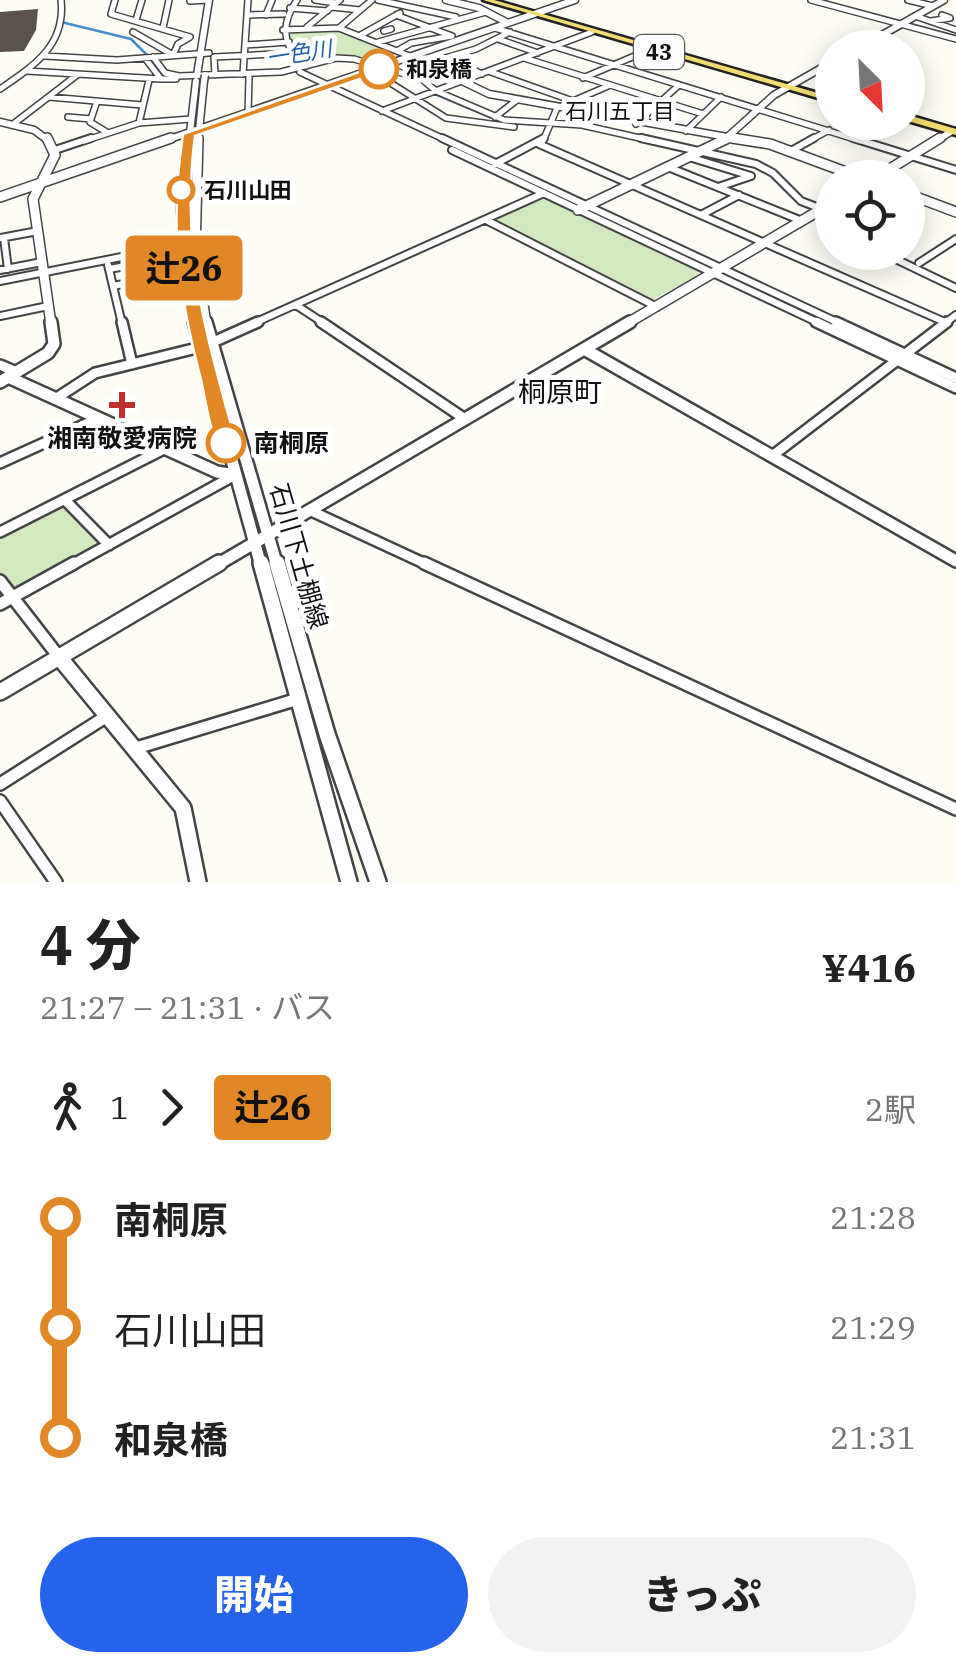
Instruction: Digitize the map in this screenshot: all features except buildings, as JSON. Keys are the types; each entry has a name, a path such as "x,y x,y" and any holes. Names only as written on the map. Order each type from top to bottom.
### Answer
{"main road":[{"name":"43","path":"486,0 789,87"},
{"name":"43","path":"495,0 592,32 815,94"},
{"path":"925,125 953,133"}],"street":[{"path":"3,84 46,56 63,23 61,0"},
{"path":"115,0 110,14 190,37 173,55"},
{"path":"136,20 142,0"},
{"path":"164,28 170,0"},
{"path":"190,1 211,0"},
{"name":"石川下土棚線","path":"211,0 202,53 191,188 192,254 206,345 262,538 378,882"},
{"path":"248,0 244,56 248,114"},
{"path":"266,15 272,0"},
{"path":"296,0 284,14 283,30 303,69 325,87 901,357 956,388"},
{"path":"315,0 360,10"},
{"path":"338,28 375,0 459,18"},
{"path":"359,36 424,0"},
{"path":"446,0 486,12 509,28 555,46 815,126"},
{"path":"428,63 496,39 536,14 575,0"},
{"path":"811,0 956,39"},
{"path":"908,0 934,6"},
{"path":"890,30 944,0"},
{"path":"63,13 70,4"},
{"path":"290,8 334,5"},
{"path":"306,28 334,5"},
{"path":"376,43 486,12"},
{"path":"248,15 284,14"},
{"path":"928,22 950,18 942,14"},
{"path":"396,15 416,19 452,36 411,43 397,51"},
{"path":"916,16 956,30"},
{"path":"400,25 416,19"},
{"path":"377,26 387,30"},
{"path":"283,30 338,28 428,63 480,91 636,124 731,137 815,160"},
{"path":"0,196 495,28 509,28"},
{"path":"134,32 173,55"},
{"path":"382,111 592,32"},
{"path":"169,35 184,40"},
{"path":"496,39 538,53"},
{"path":"245,44 289,42"},
{"path":"152,48 160,80"},
{"path":"584,78 651,49"},
{"path":"58,58 68,50"},
{"path":"46,56 152,57 202,53"},
{"path":"185,76 202,53"},
{"path":"215,76 214,57 294,53"},
{"path":"152,57 166,73 246,76"},
{"path":"27,71 160,80 246,76 303,69 342,58 422,79 434,92 521,123 550,124 641,140 762,166 801,201 815,208"},
{"path":"447,58 573,101"},
{"path":"523,58 703,114"},
{"path":"582,208 731,137 759,110 815,72"},
{"path":"362,74 389,82 412,100 460,121 550,124"},
{"path":"12,125 77,75"},
{"name":"石川下土棚線","path":"200,78 182,189 182,246 235,475 262,538 298,699 349,882"},
{"path":"139,123 149,80"},
{"path":"68,82 84,83"},
{"path":"636,124 679,84"},
{"path":"495,164 539,144 557,108 608,86"},
{"path":"325,87 547,191"},
{"path":"49,96 142,106"},
{"path":"686,130 721,97"},
{"path":"494,116 516,100"},
{"path":"91,119 97,102"},
{"path":"69,120 91,119 108,133"},
{"path":"55,150 139,123 191,120"},
{"path":"0,122 42,133 55,150 53,167 34,196 52,350 3,379"},
{"path":"641,140 654,126"},
{"path":"904,160 953,133"},
{"path":"791,151 815,138"},
{"path":"862,140 956,170"},
{"path":"539,144 947,322"},
{"path":"688,157 751,176 718,186"},
{"path":"668,167 802,221"},
{"path":"55,398 95,373 206,345 547,191"},
{"path":"700,215 739,195"},
{"path":"925,203 956,212"},
{"path":"0,692 815,216"},
{"path":"486,220 657,307"},
{"path":"38,231 2,238 4,269 159,260 164,276 113,286"},
{"path":"925,259 956,238"},
{"path":"108,265 182,246"},
{"path":"108,265 132,364"},
{"path":"925,266 956,284"},
{"path":"0,281 43,268"},
{"path":"923,270 956,284"},
{"path":"296,305 466,419"},
{"path":"0,316 48,306"},
{"path":"772,456 956,315"},
{"path":"584,349 956,561"},
{"path":"901,357 956,378"},
{"path":"0,365 14,371 3,379"},
{"path":"3,379 55,398 217,472 235,475"},
{"path":"0,464 99,418"},
{"path":"0,532 164,449"},
{"path":"0,604 235,475"},
{"path":"65,500 110,544"},
{"path":"309,510 955,806"},
{"path":"0,580 187,816 198,882"},
{"path":"133,749 298,699"},
{"path":"0,784 108,716"},
{"path":"0,800 56,882"}],"green space":[{"path":"336,28 389,49 354,60 319,54 299,59 287,31"},
{"path":"541,197 698,271 699,275 650,301 491,220"},
{"path":"65,500 109,545 14,596 0,580 0,532"}],"waterway":[{"name":"一色川","path":"61,22 131,39 169,77"},
{"name":"一色川","path":"287,73 308,68"},
{"name":"一色川","path":"217,77 244,76"},
{"name":"一色川","path":"425,85 435,94 490,117"},
{"name":"一色川","path":"507,122 538,125"},
{"name":"一色川","path":"783,188 799,203"},
{"name":"一色川","path":"925,270 956,284"}],"bus line":[{"name":"辻26","path":"226,443 190,304 182,256 182,189 189,134 379,69"}],"place":[{"name":"和泉橋","path":"379,69"},
{"name":"石川山田","path":"181,190"},
{"name":"湘南敬愛病院","path":"122,405"},
{"name":"南桐原","path":"226,443"}],"district":[{"name":"石川五丁目","path":"620,111"},
{"name":"桐原町","path":"560,392"}]}
